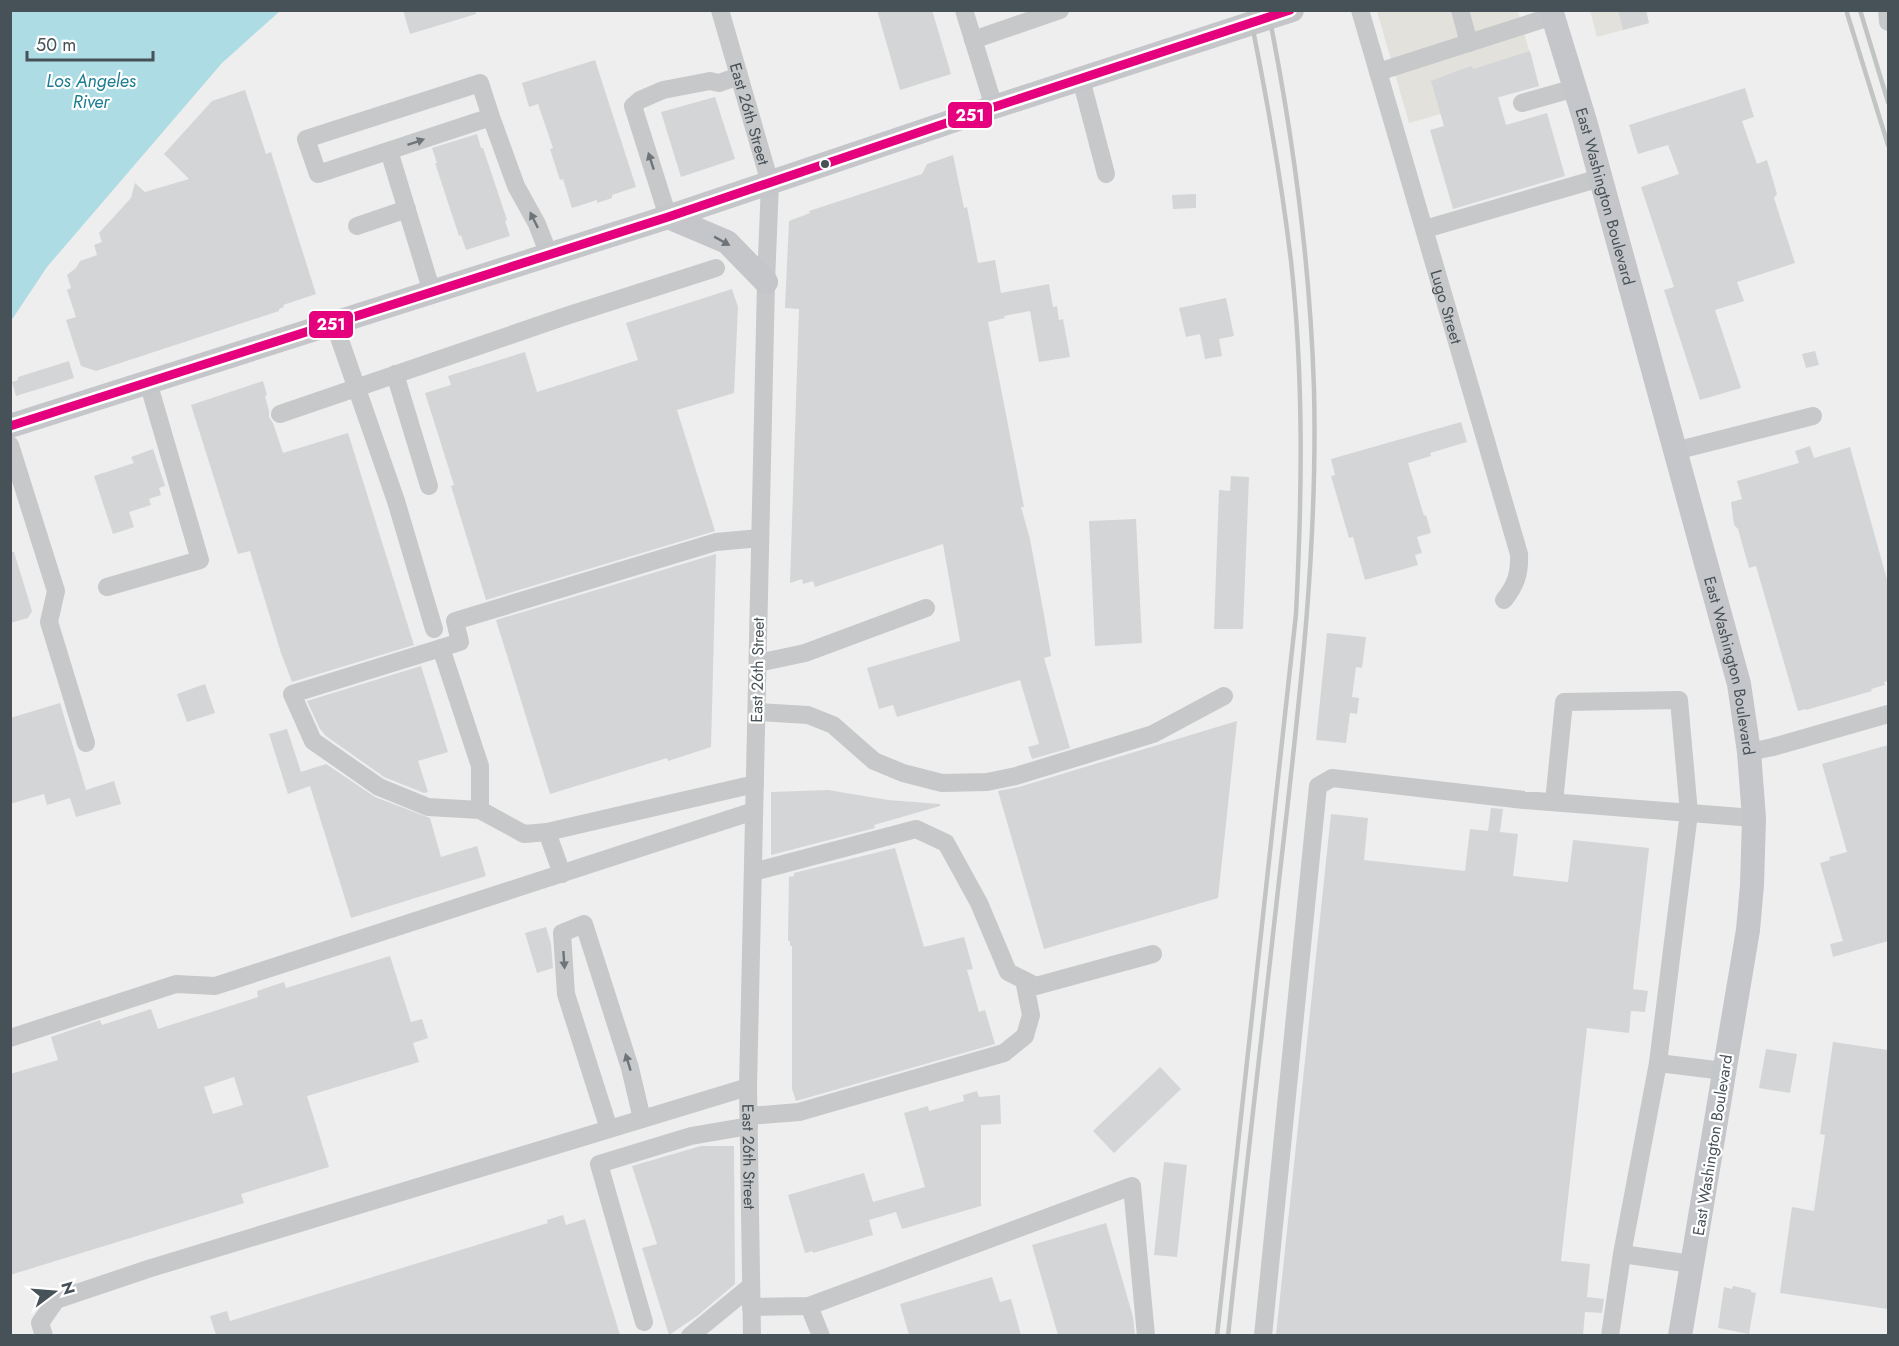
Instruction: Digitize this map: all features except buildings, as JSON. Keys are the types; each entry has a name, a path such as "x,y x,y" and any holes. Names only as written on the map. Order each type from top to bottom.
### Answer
{"main road":[{"path":"10,426 668,217 1292,10"},
{"name":"East Washington Boulevard","path":"1552,13 1575,88 1739,684 1749,752 1754,818 1748,930 1680,1335"},
{"path":"668,217 727,242 766,282"}],"street":[{"name":"East 26th Street","path":"720,10 770,183 748,1087 752,1335"},
{"path":"964,10 994,107"},
{"path":"974,40 1060,10"},
{"name":"Lugo Street","path":"1360,10 1519,554 1517,580 1504,600"},
{"path":"1460,10 1469,43"},
{"path":"1887,10 1888,22"},
{"path":"1378,72 1552,13"},
{"path":"668,217 633,106 640,100 663,90 710,81 719,83 739,76"},
{"path":"1081,79 1106,174"},
{"path":"491,117 318,174 306,139 480,83 516,186 537,224 549,255"},
{"path":"1522,104 1575,88"},
{"path":"388,151 432,292"},
{"path":"1425,229 1600,178"},
{"path":"357,226 407,209"},
{"path":"280,414 716,268"},
{"path":"334,323 396,501 435,629"},
{"path":"394,374 429,486"},
{"path":"107,587 200,560 148,382"},
{"path":"1676,451 1813,416"},
{"path":"10,445 56,591 50,622 86,743"},
{"path":"755,784 547,831 524,834 480,810 428,807 379,787 313,741 292,694 460,642 455,621 716,542 760,538"},
{"path":"758,663 805,653 926,608"},
{"path":"441,648 480,766 480,810"},
{"path":"757,712 808,715 833,725 874,761 903,773 942,783 987,782 1016,776 1153,734 1224,696"},
{"path":"1554,802 1564,702 1679,700 1689,813 1658,1063 1622,1254 1610,1335"},
{"path":"1749,752 1888,714"},
{"path":"1263,1335 1318,786 1332,778 1554,802 1754,818"},
{"path":"10,1038 176,984 215,986 754,811"},
{"path":"753,872 915,829 946,843 979,903 1008,972 1036,986 1153,954"},
{"path":"547,831 562,873"},
{"path":"609,1129 566,994 562,933 574,927 584,924 630,1068 642,1119"},
{"path":"644,1322 599,1164 691,1136 749,1121 799,1112 1004,1053 1025,1036 1031,1015 1024,980"},
{"path":"1658,1063 1724,1071"},
{"path":"44,1335 40,1323 56,1300 162,1265 748,1087"},
{"path":"751,1307 809,1306 1132,1186 1146,1335"},
{"path":"1622,1254 1692,1264"},
{"path":"690,1335 751,1286"},
{"path":"809,1306 821,1335"}],"shaded area":[{"path":"1377,11 1518,11 1539,86 1409,123"},
{"path":"1590,11 1646,11 1649,23 1597,37"}],"water":[{"name":"Los Angeles River","path":"11,10 280,11 222,63 47,267 11,321"}],"railway":[{"path":"1217,1336 1296,614 1300,526 1300,393 1291,261 1273,135 1249,10"},
{"path":"1228,1336 1288,804 1306,627 1313,508 1314,389 1309,294 1299,199 1268,10"},
{"path":"1860,10 1888,102"},
{"path":"1847,13 1888,145"}],"transit line":[{"name":"251","path":"10,426 668,217 1290,10"}]}
